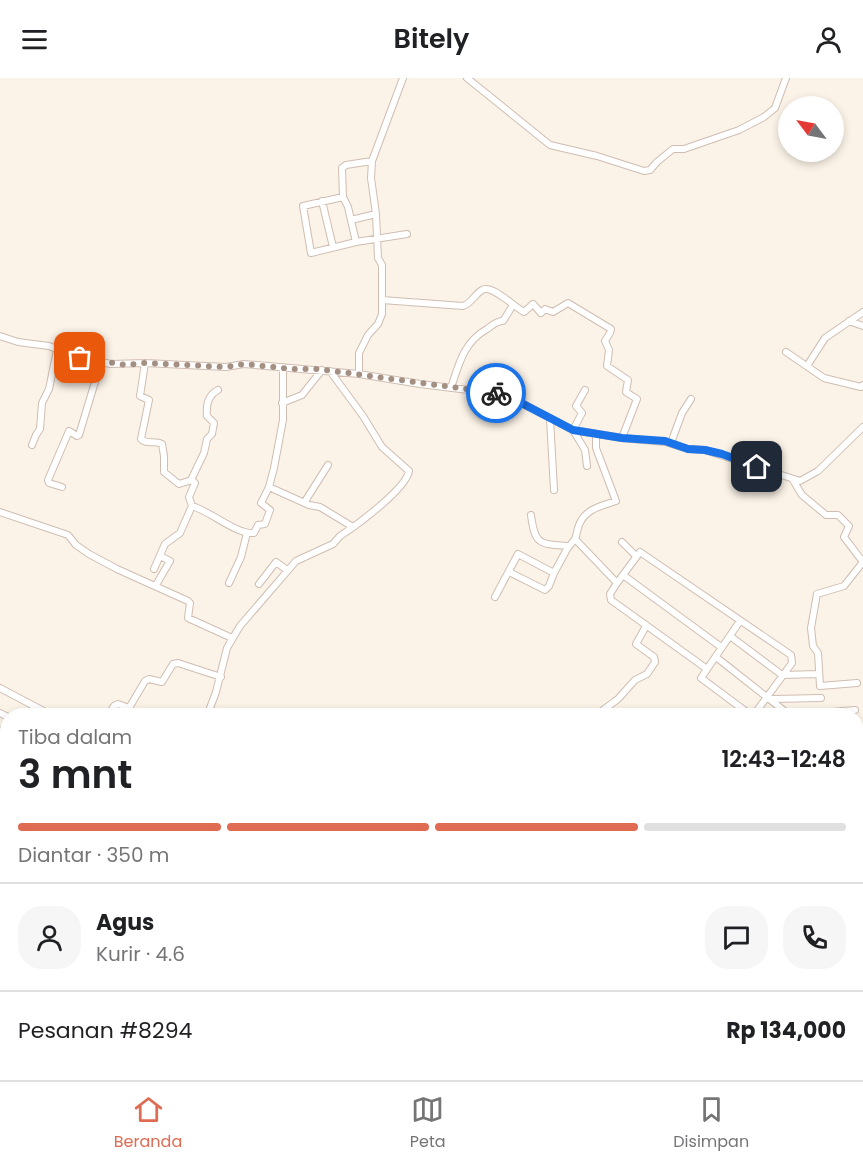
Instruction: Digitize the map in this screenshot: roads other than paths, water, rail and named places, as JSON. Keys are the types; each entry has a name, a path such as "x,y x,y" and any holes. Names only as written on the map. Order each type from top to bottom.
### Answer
{"street":[{"path":"359,374 359,352 365,339 380,320 382,300 382,265 378,261 376,214 371,178 372,161 404,78"},
{"path":"467,78 550,146 597,156 644,171 650,170 674,149 684,149 739,130 764,117 775,108 786,78"},
{"path":"356,242 343,197 342,168 346,165 372,161"},
{"path":"343,197 305,205 302,208 311,252 407,234"},
{"path":"322,201 333,247"},
{"path":"351,220 376,214"},
{"path":"382,300 463,306 470,303 482,290 488,289 495,291 525,312 534,304 541,313 545,309 554,312 568,303 609,327 611,332 605,341 609,350 607,366 628,380 626,392 637,400 622,438"},
{"path":"452,388 461,360 473,337 497,321 503,321 513,305"},
{"path":"807,366 823,340 863,312"},
{"path":"849,321 863,326"},
{"path":"0,336 18,342 49,346 80,358 126,365 145,363 226,367 244,364 326,370 481,390 508,396 573,430 671,443 688,449 705,450 800,481 818,471 863,427"},
{"path":"32,445 40,429 42,403 49,389 57,350"},
{"path":"786,352 824,378 861,387 863,385"},
{"path":"62,487 49,483 48,480 69,431 79,435 101,362"},
{"path":"145,363 140,396 149,400 141,439 145,442 162,444 164,472 176,483 191,480 204,453 207,439 213,432 214,423 209,419 207,411 210,399 218,390"},
{"path":"192,506 248,532 254,533 258,525 265,524 270,510 261,503 261,500 269,487 283,420 283,367"},
{"path":"282,403 302,395 326,370"},
{"path":"211,708 227,648 232,638 287,570 296,561 333,544 392,496 407,479 409,471 382,447 363,416 326,370"},
{"path":"573,430 582,413 576,406 585,390"},
{"path":"671,443 682,413 691,399"},
{"path":"550,419 554,490"},
{"path":"573,430 585,450 586,466"},
{"path":"509,572 545,590 575,539 585,515 591,510 616,501 596,448 596,434"},
{"path":"304,503 328,465"},
{"path":"154,569 165,544 179,534 188,518 192,506 189,497 195,483 191,480"},
{"path":"793,480 803,497 828,516 838,515 849,526 844,538 863,562 844,586 818,593 811,628 813,646 818,652 820,686 857,683"},
{"path":"269,487 304,503 320,507 354,527"},
{"path":"0,512 68,535 76,545 89,554 117,569 189,600 188,618 232,638"},
{"path":"531,515 534,535 541,542 569,546"},
{"path":"229,583 241,557 248,532"},
{"path":"575,539 617,583"},
{"path":"622,542 636,556"},
{"path":"707,669 609,598 640,552 791,655 792,663 760,708"},
{"path":"495,597 516,555 519,554 554,573"},
{"path":"156,585 170,561 160,556"},
{"path":"259,584 276,562 287,570"},
{"path":"623,575 721,647"},
{"path":"740,621 701,678 742,708"},
{"path":"606,708 618,699 635,680 647,674 655,661 653,656 636,644 646,626"},
{"path":"730,636 782,675 818,674"},
{"path":"716,657 781,708"},
{"path":"113,708 118,704 129,708 145,681 149,679 162,682 173,664 178,663 221,677"},
{"path":"0,688 32,708"},
{"path":"769,698 821,698"}]}
